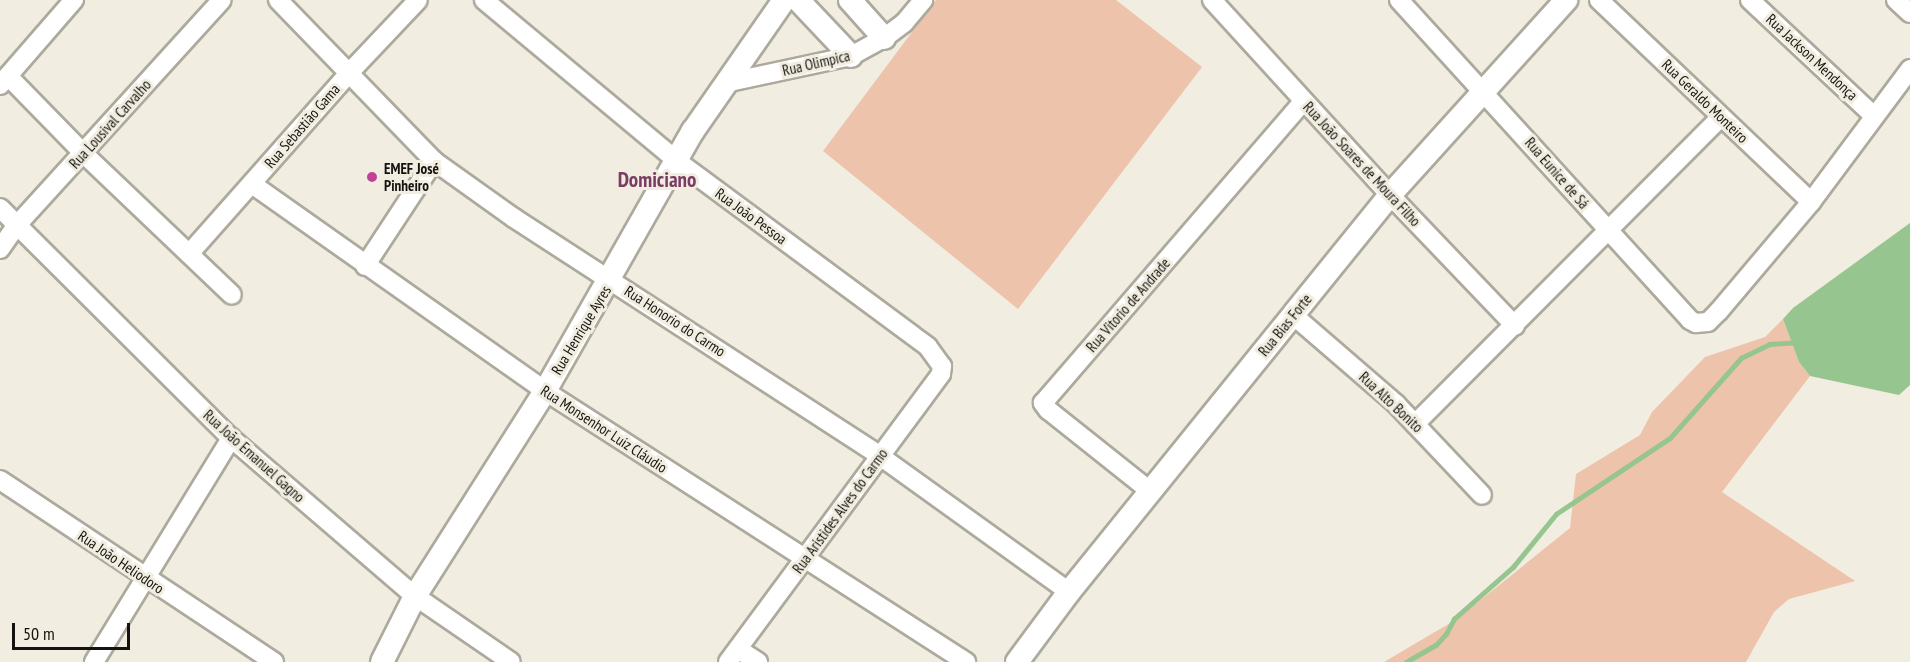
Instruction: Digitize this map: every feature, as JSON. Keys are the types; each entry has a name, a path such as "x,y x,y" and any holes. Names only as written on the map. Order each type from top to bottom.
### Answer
{"street":[{"path":"74,0 4,80 232,295"},
{"name":"Rua Lousival Carvalho","path":"0,249 17,225 222,0"},
{"name":"Rua Honorio do Carmo","path":"278,0 434,160 514,218 880,456 1069,592"},
{"name":"Rua Sebastião Gama","path":"189,254 349,73 418,0"},
{"name":"Rua João Pessoa","path":"484,0 677,161 928,347 939,358"},
{"name":"Rua Henrique Ayres","path":"382,662 415,596 544,391 611,279 677,161 725,83 784,0"},
{"path":"798,0 851,56"},
{"path":"850,0 884,38"},
{"name":"Rua Olimpica","path":"725,83 851,56 884,38 904,23 923,0"},
{"name":"Rua João Soares de Moura Filho","path":"1212,0 1390,195 1515,326"},
{"name":"Rua Eunice de Sá","path":"1399,0 1690,320 1705,324 1719,311 1811,202"},
{"name":"Rua Bias Forte","path":"1017,662 1069,592 1390,195 1566,0"},
{"name":"Rua Geraldo Monteiro","path":"1599,0 1811,202"},
{"name":"Rua Jackson Mendonça","path":"1750,0 1874,115"},
{"path":"1896,0 1910,13"},
{"path":"1811,202 1910,69"},
{"name":"Rua Vitorio de Andrade","path":"1150,491 1048,410 1043,403 1304,101"},
{"path":"1415,423 1515,326 1721,117"},
{"path":"365,266 434,160"},
{"name":"Rua Monsenhor Luiz Cláudio","path":"252,184 544,391 966,662"},
{"name":"Rua João Emanuel Gagno","path":"0,208 231,438 415,596 512,662"},
{"name":"Rua Alto Bonito","path":"1293,315 1415,423 1482,495"},
{"name":"Rua Aristides Alves do Carmo","path":"733,655 941,374 939,358"},
{"path":"94,662 143,578 231,438"},
{"name":"Rua João Heliodoro","path":"0,480 143,578 248,655 274,662"},
{"path":"733,655 758,662"}],"shaded area":[{"path":"936,0 1116,0 1202,67 1018,309 823,151"},
{"path":"1910,223 1910,385 1899,395 1810,376 1799,362 1783,319 1793,308"},
{"path":"1783,319 1799,362 1810,376 1722,492 1855,581 1789,599 1774,612 1746,662 1384,662 1457,619 1570,528 1576,474 1640,435 1652,412 1705,357 1765,337"}],"waterway":[{"path":"1406,662 1436,645 1446,634 1454,619 1513,567 1556,514 1670,438 1741,358 1770,344 1796,342"}],"place":[{"name":"EMEF José Pinheiro","path":"372,177"}],"district":[{"name":"Domiciano","path":"657,180"}]}
